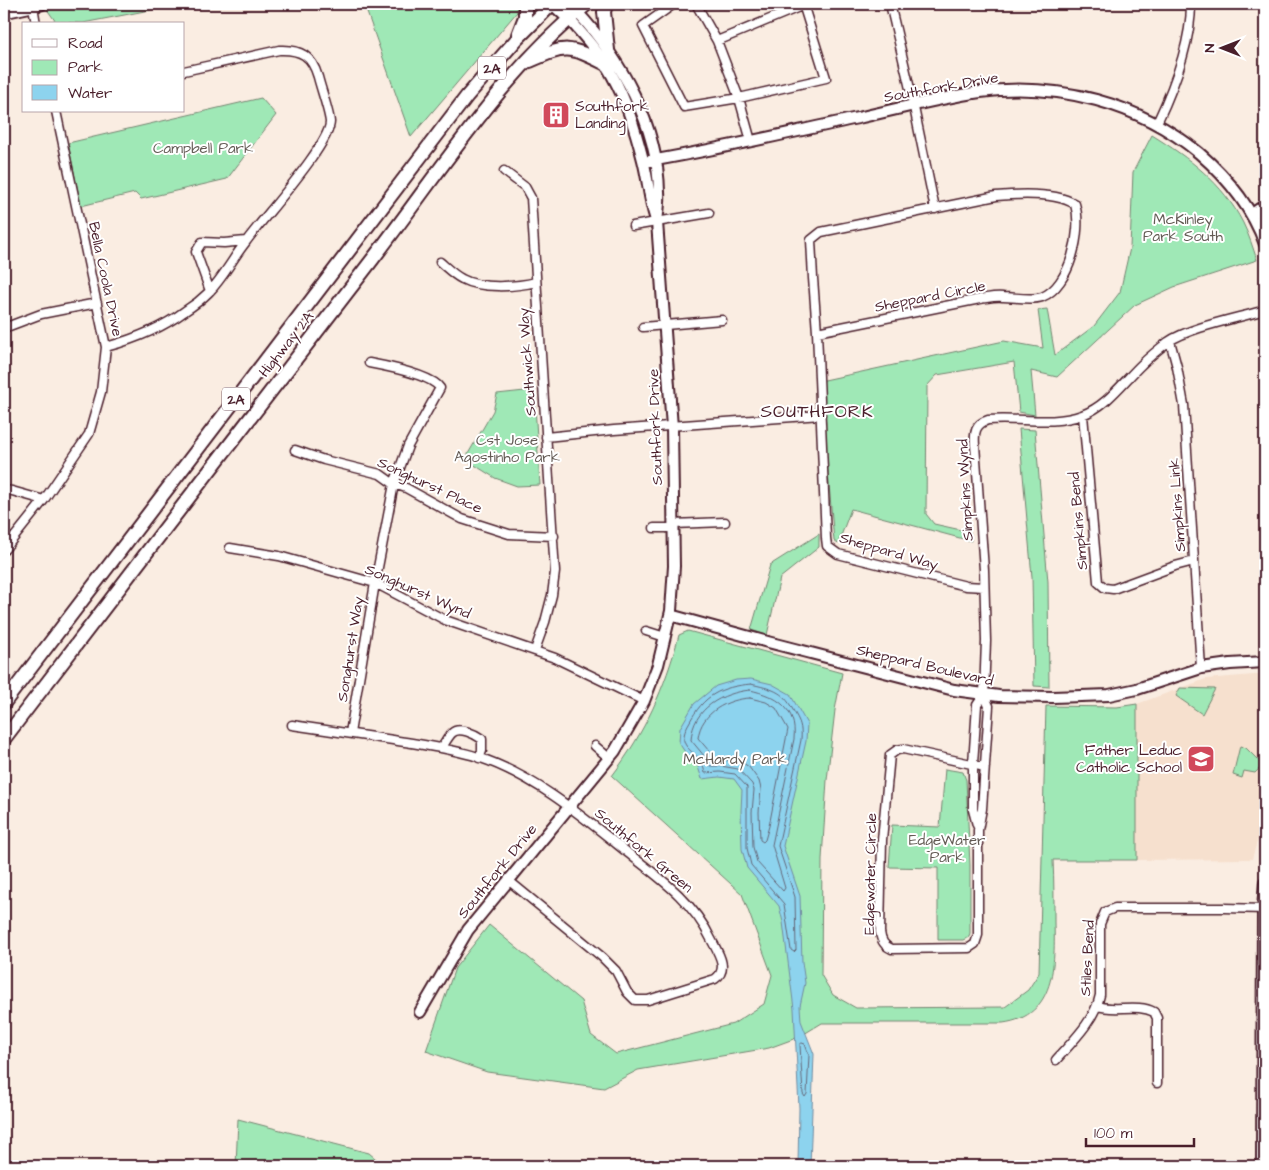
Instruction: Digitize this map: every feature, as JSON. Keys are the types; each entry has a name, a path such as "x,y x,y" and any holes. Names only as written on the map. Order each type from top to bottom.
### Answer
{"main road":[{"path":"517,39 524,17 525,4"},
{"path":"553,4 571,12"},
{"name":"Highway 2A","path":"4,703 467,96 517,39 553,4"},
{"name":"Highway 2A","path":"4,739 521,65 571,12 587,4"},
{"path":"606,4 604,12 608,50"},
{"path":"4,12 37,5"},
{"path":"521,65 562,48 575,50 604,63"}],"street":[{"path":"674,4 643,26 684,107 739,98 826,78 803,4 717,41"},
{"path":"696,4 717,41 739,98 751,141"},
{"path":"890,4 914,106 935,209"},
{"path":"1157,123 1186,45 1190,27 1191,4"},
{"path":"36,22 37,5"},
{"name":"Southfork Drive","path":"420,1012 468,930 609,758 644,702 655,675 670,615 674,581 672,427 657,222 659,192 656,160 646,123 627,81 608,50 592,29 571,12"},
{"name":"Southfork Drive","path":"571,12 613,77 630,118 644,162 651,203 657,222"},
{"path":"106,346 132,340 158,329 185,312 210,291 246,241 323,142 330,122 316,69 307,57 293,49 279,50 185,71"},
{"name":"Southfork Drive","path":"644,162 980,92 1038,90 1098,100 1144,117 1178,136 1207,160 1239,196 1252,214 1265,244"},
{"name":"Bella Coola Drive","path":"6,547 44,500 88,434 101,392 106,346 56,112"},
{"name":"Southwick Way","path":"504,171 525,187 531,198 554,536 555,572 552,595 535,650"},
{"name":"Sheppard Circle","path":"817,332 980,299 1001,296 1043,297 1062,278 1074,252 1078,233 1075,204 1062,198 1007,195 821,232 815,235 811,240 811,246 821,415"},
{"path":"1252,214 1265,205"},
{"path":"633,226 709,213"},
{"path":"210,291 196,252 202,242 246,241"},
{"path":"440,262 462,279 479,284 506,286 536,282"},
{"path":"4,328 41,314 97,303"},
{"name":"Simpkins Wynd","path":"984,696 986,641 975,445 976,429 979,424 988,420 1046,421 1083,415 1110,397 1143,363 1170,341 1187,333 1265,310"},
{"path":"643,328 722,320"},
{"name":"Simpkins Link","path":"1170,341 1182,385 1184,405 1202,668"},
{"name":"Songhurst Way","path":"350,733 394,484 408,446 440,388 437,383 410,372 369,363"},
{"path":"546,437 821,415"},
{"name":"Sheppard Way","path":"821,415 826,538 830,549 838,554 973,587 984,587"},
{"name":"Simpkins Bend","path":"1083,415 1098,582 1105,588 1113,589 1194,561"},
{"name":"Songhurst Place","path":"295,450 324,460 380,474 394,484 406,488 462,519 508,534 554,536"},
{"path":"4,490 12,490 44,500"},
{"path":"654,528 725,522"},
{"name":"Bella Coola Drive","path":"4,531 6,547"},
{"name":"Songhurst Wynd","path":"230,548 279,556 375,583 445,620 555,658 644,702"},
{"name":"Sheppard Boulevard","path":"670,615 954,690 984,696 1046,697 1109,694 1137,689 1202,668 1265,662"},
{"path":"646,631 666,637"},
{"path":"984,696 989,706 982,809 978,830 973,810 973,764 977,705 984,696"},
{"path":"292,725 442,747 479,758 524,779 570,806"},
{"path":"442,747 452,732 467,732 477,735 482,739 482,751 479,758"},
{"path":"595,746 609,758"},
{"name":"Edgewater Circle","path":"978,830 978,935 972,947 963,949 892,949 884,944 880,937 882,840 890,755 897,750 903,749 985,767"},
{"name":"Southfork Green","path":"508,880 602,957 616,971 627,992 635,1000 648,1000 719,976 722,964 719,955 706,929 689,905 667,884 570,806"},
{"path":"1262,1166 1265,882"},
{"name":"Stiles Bend","path":"1056,1060 1094,1014 1098,1006 1100,995 1101,920 1108,909 1264,909"},
{"path":"1098,1006 1112,1009 1148,1009 1154,1012 1157,1018 1156,1082"}],"shaded area":[{"name":"Father Leduc Catholic School","path":"1265,674 1265,814 1252,859 1137,860 1137,704 1206,679"}],"green space":[{"path":"68,4 181,4 88,22 56,22 46,8"},
{"path":"364,4 516,4 517,12 411,137"},
{"name":"Campbell Park","path":"261,98 276,115 227,179 141,199 135,193 81,206 68,143"},
{"name":"McKinley Park South","path":"1152,135 1192,162 1226,196 1243,223 1257,260 1174,287 1135,305 1057,377 1031,371 1035,415 1019,412 1014,362 937,375 927,386 926,514 934,524 970,532 971,541 851,509 838,544 834,541 820,381 1004,341 1043,348 1038,310 1047,309 1055,355 1094,326 1120,292 1130,248 1133,172"},
{"name":"Cst Jose Agostinho Park","path":"534,390 540,485 517,486 495,478 465,459 493,411 497,394"},
{"path":"1019,429 1035,430 1048,582 1049,687 1034,686 1032,577"},
{"path":"819,534 819,547 780,578 767,635 751,630 770,565"},
{"name":"McHardy Park","path":"688,631 842,673 835,710 827,780 822,859 821,975 833,995 856,1008 1005,1007 1028,990 1039,973 1046,706 1117,707 1137,704 1137,860 1053,860 1054,955 1052,971 1049,986 1043,999 1033,1010 1020,1018 1003,1023 822,1023 799,1037 769,1048 638,1070 604,1088 487,1072 426,1051 455,968 489,925 581,1001 591,1035 616,1054 733,1024 764,1004 772,975 742,894 612,776 634,743 653,709 679,635"},
{"path":"1180,688 1215,689 1202,714 1176,696"},
{"path":"1240,746 1246,748 1263,765 1255,773 1244,771 1242,778 1233,775"},
{"name":"EdgeWater Park","path":"945,769 963,772 966,780 970,865 970,933 969,937 963,940 938,940 938,868 889,867 892,825 940,827"},
{"path":"238,1119 369,1153 382,1166 236,1166"}],"water":[{"path":"751,679 772,684 790,694 807,724 806,741 783,846 800,896 802,962 805,983 800,1006 801,1021 814,1054 810,1166 798,1166 799,1108 794,1009 783,922 779,906 747,868 742,849 742,790 734,779 719,777 702,779 697,764 679,743 680,728 694,704 716,686 736,680"}],"place":[{"name":"Southfork Landing","path":"556,115"},
{"name":"Father Leduc Catholic School","path":"1201,759"}],"district":[{"name":"SOUTHFORK","path":"817,411"}]}
